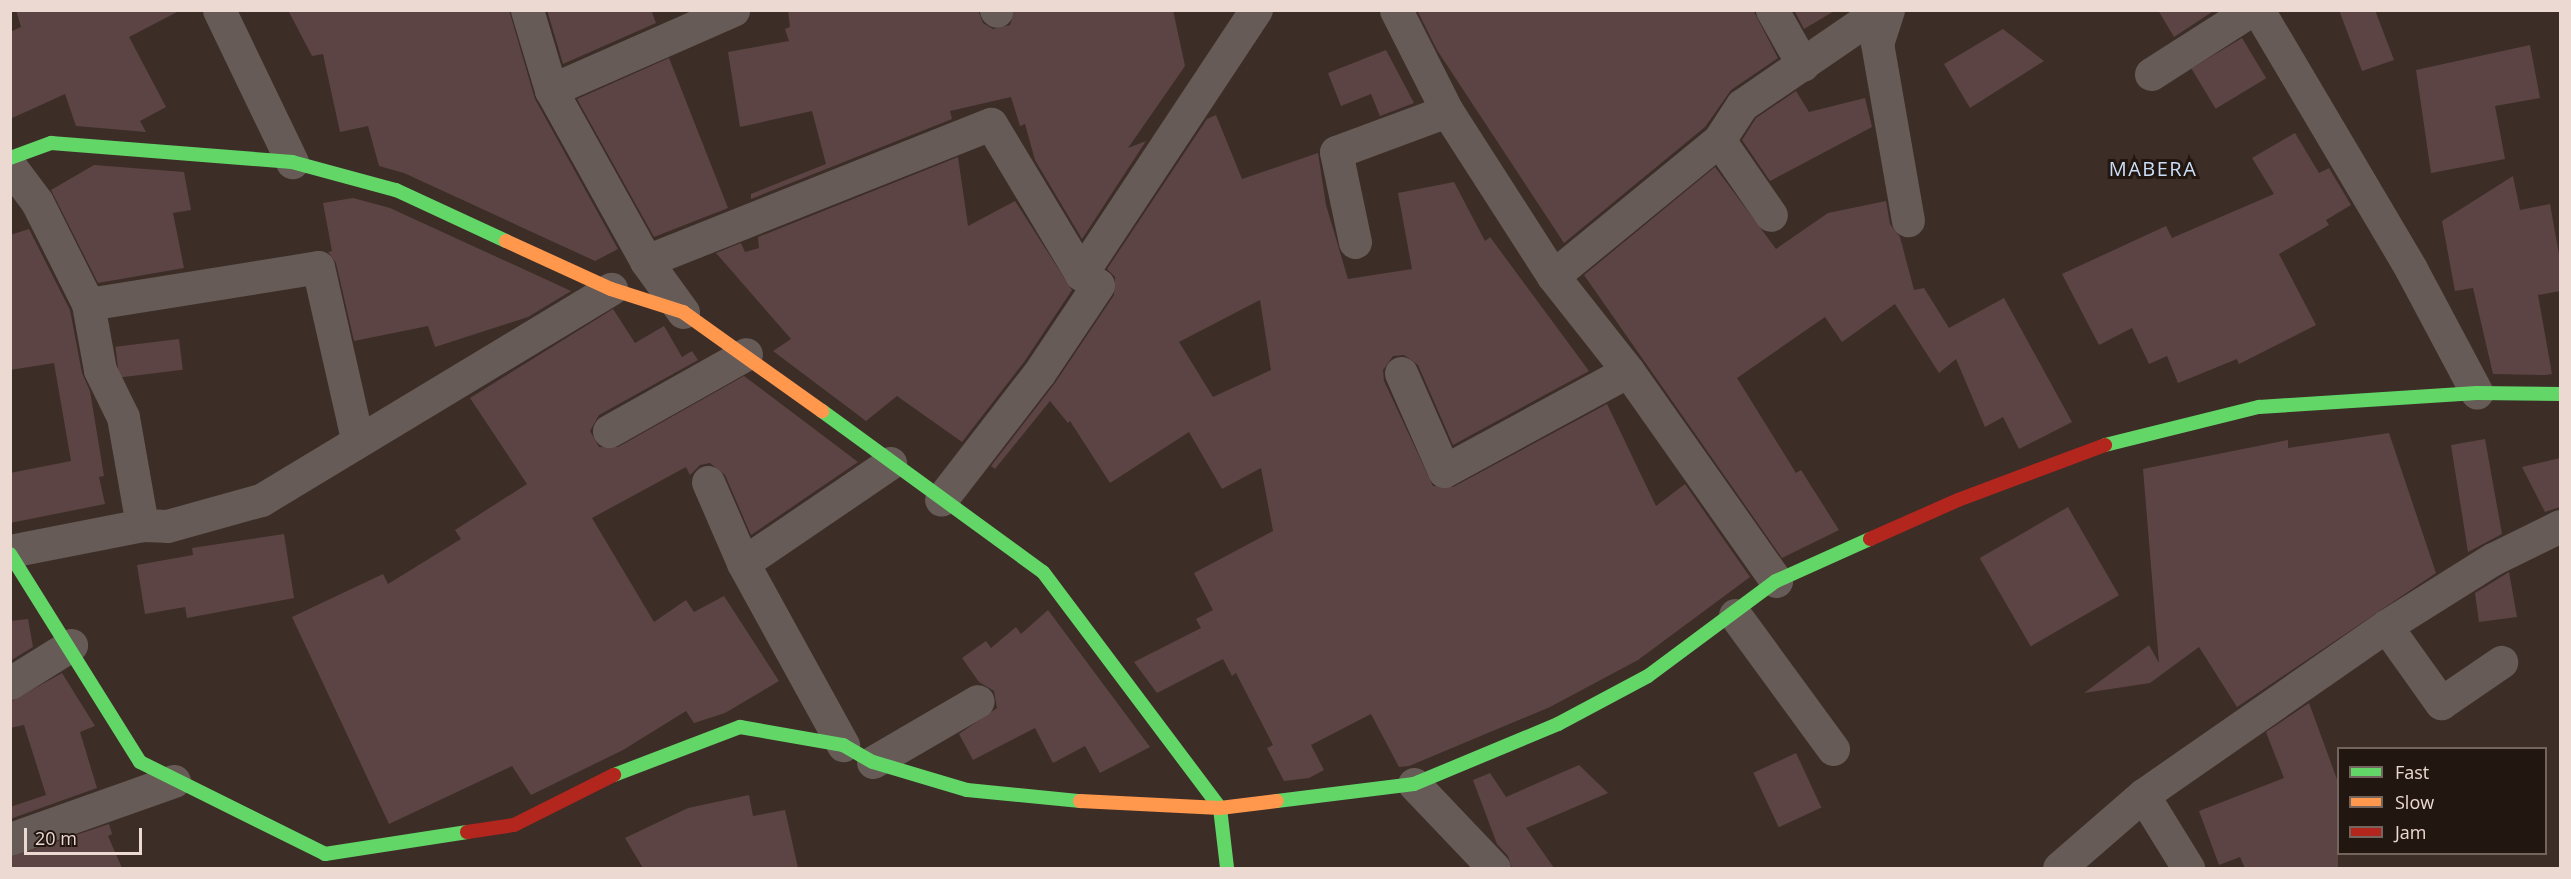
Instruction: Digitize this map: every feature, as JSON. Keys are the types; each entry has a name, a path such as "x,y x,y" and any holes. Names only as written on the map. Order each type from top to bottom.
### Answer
{"street":[{"path":"219,10 292,162"},
{"path":"527,10 551,90 646,261 683,312"},
{"path":"551,90 734,10"},
{"path":"1081,274 1256,10"},
{"path":"1772,10 1803,65"},
{"path":"1553,276 1719,140 1742,105 1881,10"},
{"path":"1888,10 1877,43 1908,220"},
{"path":"2151,74 2251,10"},
{"path":"2258,10 2411,269 2477,393"},
{"path":"1400,12 1447,111 1553,276 1628,371 1776,581"},
{"path":"1355,242 1336,152 1447,111"},
{"path":"646,261 991,124 1081,274 1098,285 1039,373 941,500"},
{"path":"1719,140 1771,215"},
{"path":"10,158 51,143 292,162 396,190 611,289 683,312 746,354 890,464 1043,572 1220,808 1227,868"},
{"path":"10,166 37,202 88,304 100,370 123,417 142,525"},
{"path":"88,304 318,267 357,439"},
{"path":"611,289 357,439 261,500 167,526 142,525 10,552 71,645 140,762 324,861 514,825 640,762 740,727 843,745 873,762 967,790 1032,798 1220,808 1414,784 1558,724 1648,676 1735,615 1776,581 1958,500 2122,438 2259,407 2477,393 2560,394"},
{"path":"609,431 746,354"},
{"path":"1401,373 1444,471 1628,371"},
{"path":"742,563 890,464"},
{"path":"708,482 742,563 843,745"},
{"path":"2059,868 2143,795 2385,626 2493,559 2560,526"},
{"path":"1735,615 1833,749"},
{"path":"2385,626 2440,703 2501,662"},
{"path":"10,682 71,645"},
{"path":"873,762 978,701"},
{"path":"10,839 174,781"},
{"path":"1414,784 1494,868"},
{"path":"2143,795 2188,868"}],"building":[{"path":"16,10 181,10 129,37 166,107 140,121 146,132 76,126 65,94 10,119 10,32 21,27"},
{"path":"288,10 509,10 535,99 618,249 595,261 404,173 379,166 368,126 340,132 323,54 312,56"},
{"path":"547,10 651,10 656,23 563,64"},
{"path":"788,10 978,10 983,23 993,29 1010,25 1015,10 1173,10 1185,66 1128,148 1146,141 1082,239 1035,160 1025,124 1020,126 1011,97 950,111 952,119 751,199 751,194 826,164 812,111 740,127 728,52 789,41 785,29 790,27"},
{"path":"1417,10 1753,10 1778,58 1731,90 1705,127 1564,243 1437,50"},
{"path":"1794,10 1836,10 1804,29"},
{"path":"2158,10 2215,10 2174,37"},
{"path":"2339,10 2375,10 2394,60 2362,71"},
{"path":"2003,29 2044,61 1970,108 1944,64"},
{"path":"2242,38 2266,78 2216,109 2191,68"},
{"path":"2530,45 2540,98 2495,106 2505,159 2431,173 2416,70"},
{"path":"1386,50 1414,103 1380,116 1371,94 1341,106 1328,73"},
{"path":"669,58 728,208 654,237 577,99"},
{"path":"1796,91 1809,112 1865,98 1872,127 1770,181 1742,140 1756,118"},
{"path":"1216,115 1242,179 1318,153 1326,205 1348,279 1412,269 1398,193 1454,182 1485,241 1490,237 1589,371 1453,445 1418,365 1404,355 1393,356 1383,370 1384,381 1433,486 1453,487 1607,404 1656,506 1685,484 1750,577 1638,660 1550,707 1409,766 1399,767 1371,714 1311,745 1324,770 1309,778 1284,781 1267,748 1273,745 1236,673 1232,676 1223,659 1157,693 1134,662 1201,628 1196,619 1213,610 1194,573 1273,531 1261,468 1222,489 1189,432 1110,483 1070,421 1068,423 1050,401 995,469 991,466 1055,383 1114,295 1115,277 1107,269 1207,119","holes":["1260,300 1271,370 1213,397 1179,342"]},
{"path":"2295,133 2319,173 2329,168 2351,205 2326,220 2329,225 2279,254 2316,325 2239,364 2237,359 2178,383 2167,356 2149,364 2132,328 2099,345 2062,274 2166,226 2172,238 2274,194 2252,158"},
{"path":"958,157 968,226 1015,201 1072,290 1024,362 962,442 897,396 866,421 773,351 791,339 716,253 741,243 745,252 759,248 758,237"},
{"path":"94,165 184,172 191,210 173,213 184,268 98,283 51,190"},
{"path":"1715,167 1776,249 1828,213 1886,201 1890,224 1900,237 1914,290 1924,288 1949,328 2004,298 2072,422 2019,449 2003,417 1985,427 1956,359 1939,373 1895,304 1842,342 1825,317 1737,378 1796,473 1801,470 1839,530 1782,558 1584,275"},
{"path":"2513,176 2520,210 2550,204 2560,260 2560,291 2538,295 2552,374 2493,374 2473,288 2455,291 2442,221"},
{"path":"353,198 390,208 571,291 528,317 435,347 428,326 354,341 336,263 328,252 332,251 323,203"},
{"path":"29,229 70,310 82,373 90,391 104,476 99,477 105,504 10,523 10,473 71,461 54,363 10,370 10,235"},
{"path":"613,309 635,343 664,326 682,357 692,351 698,360 599,415 590,431 599,447 618,447 744,376 858,462 751,535 725,475 710,463 700,465 690,475 686,467 592,518 654,622 686,600 694,612 724,596 779,681 725,713 694,723 686,711 623,750 531,795 512,766 389,824 292,617 383,574 388,584 461,539 455,530 527,484 470,398"},
{"path":"179,339 183,370 119,378 115,347"},
{"path":"2389,433 2436,573 2237,707 2199,647 2150,683 2084,693 2149,645 2159,663 2143,469 2288,440 2288,448"},
{"path":"2485,439 2502,534 2468,552 2451,445"},
{"path":"2560,458 2560,507 2545,512 2522,467"},
{"path":"2068,507 2119,595 2031,646 1980,558"},
{"path":"284,534 294,598 187,618 185,607 145,614 137,565 193,555 192,548"},
{"path":"2509,572 2517,617 2479,622 2475,593"},
{"path":"1048,610 1150,747 1100,773 1085,746 1053,763 1035,728 973,760 959,734 997,708 994,691 979,682 962,658 986,641 991,648 1016,627 1021,634"},
{"path":"28,619 33,647 10,661 10,621"},
{"path":"62,673 95,726 80,732 97,788 10,819 10,807 46,795 24,725 10,728 10,702"},
{"path":"2309,703 2337,779 2338,868 2245,868 2240,857 2219,865 2199,811 2284,778 2266,732"},
{"path":"1796,753 1821,807 1779,827 1753,773"},
{"path":"1579,765 1608,793 1526,828 1554,868 1512,868 1508,856 1497,844 1473,780 1490,773 1506,797"},
{"path":"749,795 753,816 785,810 798,868 643,868 625,838 688,808"},
{"path":"109,824 112,834 108,836 122,868 10,868 10,857"}],"traffic: fast":[{"path":"10,158 51,143 292,162 396,190 506,241"},
{"path":"2105,445 2259,407 2477,393 2560,394"},
{"path":"822,411 1043,572 1220,808 1227,868"},
{"path":"1277,801 1414,784 1558,724 1648,676 1776,581 1870,539"},
{"path":"10,554 140,762 325,854 467,832"},
{"path":"614,775 740,727 843,745 873,762 967,790 1080,801"}],"traffic: slow":[{"path":"506,241 611,289 683,312 822,411"},
{"path":"1080,801 1220,808 1277,801"}],"traffic: jam":[{"path":"1870,539 1958,500 2105,445"},
{"path":"467,832 514,825 614,775"}],"district":[{"name":"MABERA","path":"2153,168"}]}
